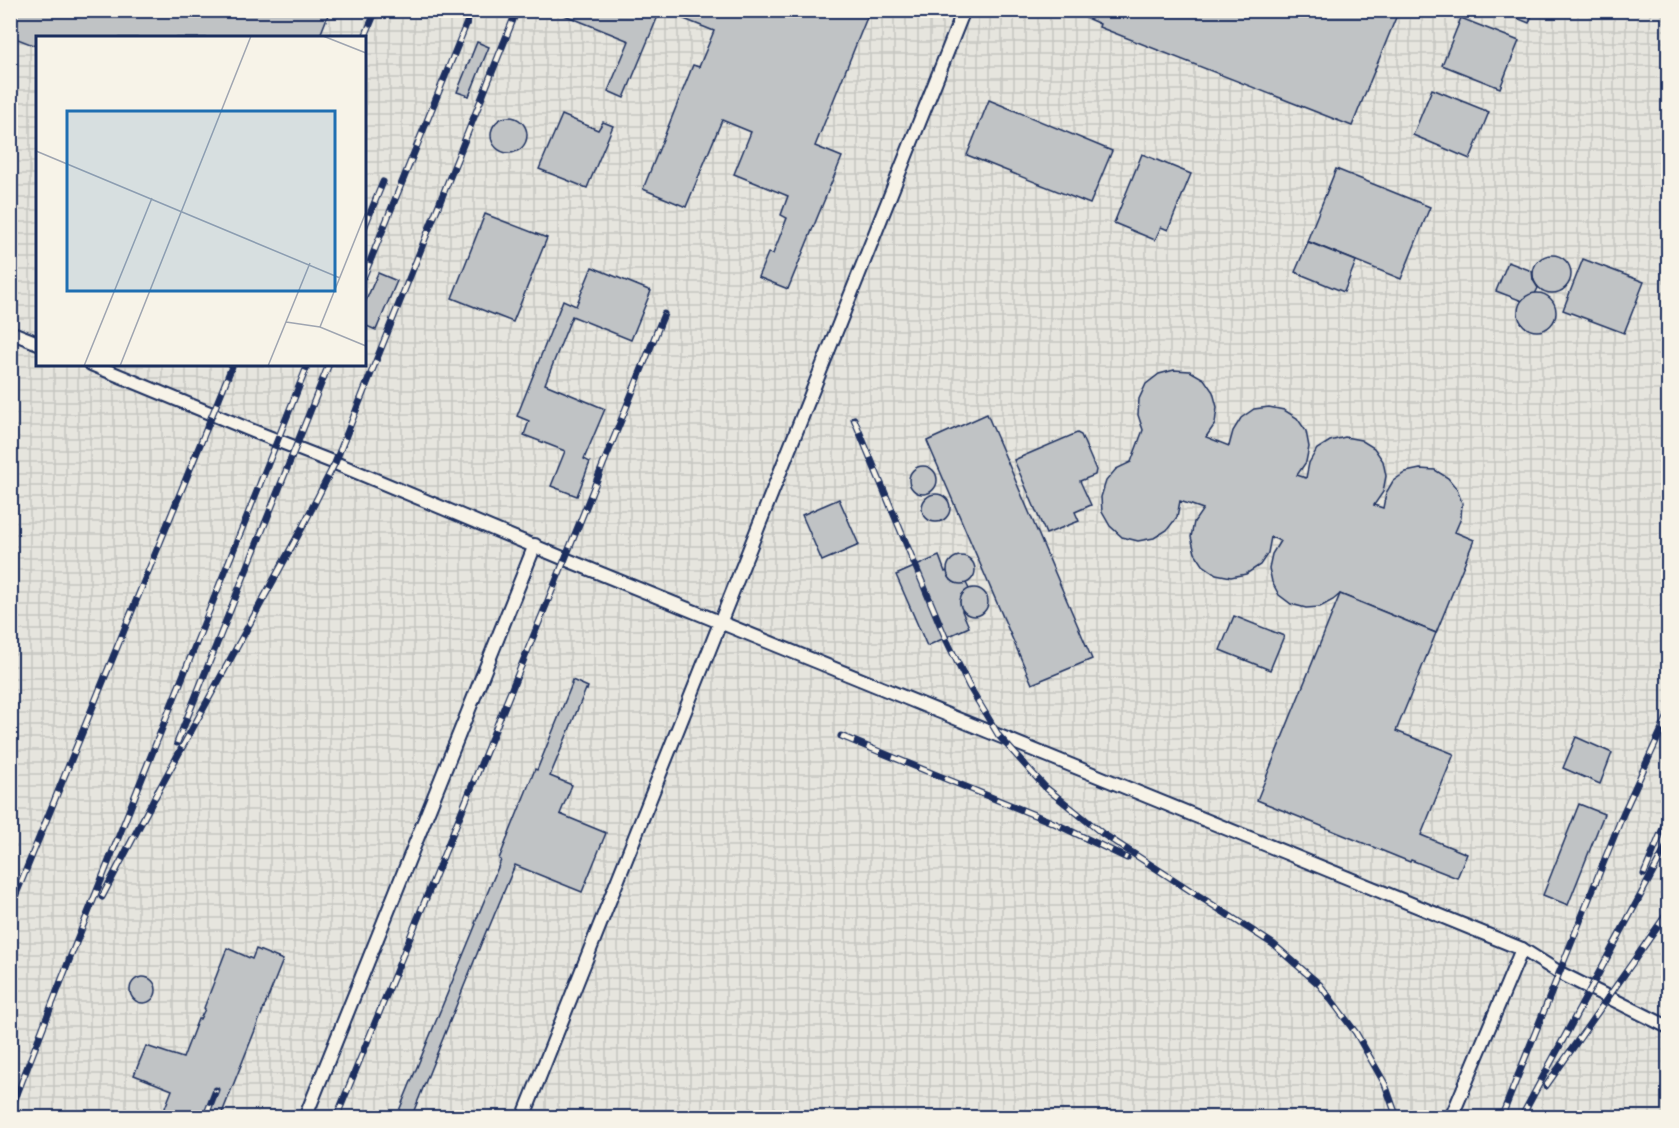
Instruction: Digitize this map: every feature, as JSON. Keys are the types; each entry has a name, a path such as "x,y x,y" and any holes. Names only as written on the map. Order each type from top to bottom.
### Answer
{"lane":[{"path":"523,1118 964,10"},
{"path":"10,332 36,342"},
{"path":"96,366 1522,949 1560,973 1668,1027"},
{"path":"305,1118 535,545"},
{"path":"1450,1118 1522,949"}],"shaded area":[{"path":"10,11 1668,11 1668,1117 11,1117"}],"building":[{"path":"10,10 330,10 320,36 36,36 36,46 10,36"},
{"path":"552,10 644,10 658,16 624,98 608,91 629,41"},
{"path":"681,10 870,10 815,146 842,157 788,289 758,277 768,253 773,254 787,218 781,215 788,196 734,174 751,132 722,120 686,207 643,189 693,65 699,67 714,31 679,17"},
{"path":"1068,10 1399,10 1352,126 1099,27 1100,24"},
{"path":"1497,10 1534,10 1529,23"},
{"path":"1461,18 1519,41 1500,88 1442,65"},
{"path":"477,42 489,47 469,96 457,92"},
{"path":"1432,89 1489,112 1470,159 1413,135"},
{"path":"989,100 1112,151 1090,204 967,155"},
{"path":"562,115 598,130 603,122 613,126 587,188 539,169"},
{"path":"509,117 521,123 527,135 521,147 509,153 497,147 491,135 497,123"},
{"path":"1142,154 1191,174 1168,230 1161,227 1155,240 1114,223"},
{"path":"1336,169 1430,207 1401,279 1307,241"},
{"path":"485,214 547,238 513,322 452,298"},
{"path":"1308,242 1356,261 1344,292 1295,272"},
{"path":"1552,255 1566,260 1571,274 1566,288 1552,293 1538,288 1533,274 1538,260"},
{"path":"1583,259 1644,282 1624,333 1563,310"},
{"path":"1508,262 1532,271 1533,280 1538,288 1535,294 1522,301 1496,291"},
{"path":"592,267 651,291 631,340 572,316 545,384 605,409 584,459 590,462 577,496 551,486 565,451 524,435 529,421 517,416 563,300 576,306"},
{"path":"378,273 397,281 376,330 366,326 366,300"},
{"path":"1537,293 1550,299 1556,312 1550,325 1537,331 1524,325 1518,312 1524,299"},
{"path":"1174,370 1190,371 1204,379 1213,392 1217,407 1215,424 1206,437 1229,446 1233,431 1241,418 1254,409 1269,407 1284,410 1297,418 1306,431 1309,447 1306,462 1297,475 1306,478 1309,463 1317,449 1330,441 1345,437 1361,440 1374,448 1383,461 1386,476 1383,492 1374,505 1383,508 1386,493 1393,481 1406,472 1420,469 1435,470 1448,478 1457,489 1462,503 1461,518 1455,532 1474,540 1436,633 1340,594 1320,607 1306,608 1291,604 1279,595 1272,582 1269,568 1272,554 1280,541 1271,537 1268,553 1260,565 1246,574 1231,577 1216,574 1203,565 1195,553 1191,537 1194,522 1203,509 1180,501 1177,517 1167,530 1154,538 1138,541 1122,537 1110,526 1102,512 1101,497 1106,481 1116,469 1131,462 1143,430 1138,415 1139,399 1146,384 1159,374"},
{"path":"987,414 1092,659 1032,684 927,441"},
{"path":"1077,433 1081,435 1096,470 1095,475 1080,481 1091,505 1075,512 1079,521 1046,534 1014,460"},
{"path":"923,466 933,470 937,480 933,490 923,494 913,490 909,480 913,470"},
{"path":"936,494 946,498 950,508 946,518 936,522 926,518 922,508 926,498"},
{"path":"839,499 859,545 822,561 802,515"},
{"path":"939,556 951,580 956,583 966,583 969,589 964,593 960,602 969,627 927,646 896,575"},
{"path":"961,556 971,560 975,570 971,580 961,584 951,580 947,570 951,560"},
{"path":"974,588 984,592 988,602 984,612 974,616 964,612 960,602 964,592"},
{"path":"1340,594 1436,633 1396,731 1454,754 1421,835 1467,854 1457,878 1411,860 1410,862 1257,800"},
{"path":"1234,616 1284,636 1270,670 1220,650"},
{"path":"572,680 588,687 550,776 572,785 560,814 606,833 582,892 515,865 411,1118 396,1118 476,924 501,860 499,859"},
{"path":"1576,737 1612,753 1600,784 1563,768"},
{"path":"1579,804 1604,814 1568,905 1543,895"},
{"path":"227,948 252,959 256,949 283,960 220,1118 161,1118 172,1090 134,1075 146,1046 183,1058 198,1019 205,1009"},
{"path":"143,977 152,981 156,990 152,999 143,1003 134,999 130,990 134,981"}],"railway":[{"path":"365,36 376,10"},
{"path":"366,271 472,10"},
{"path":"155,797 335,463 517,10"},
{"path":"366,223 383,182"},
{"path":"336,1118 664,314"},
{"path":"10,909 232,366"},
{"path":"10,1112 307,366"},
{"path":"177,743 328,366"},
{"path":"854,419 946,639 969,686 999,736 1045,787 1103,834 1273,944 1320,985 1356,1033 1385,1084 1397,1118"},
{"path":"1501,1118 1623,814 1668,716"},
{"path":"841,736 1054,823 1127,858"},
{"path":"102,897 158,791"},
{"path":"1644,874 1668,816"},
{"path":"1521,1118 1668,844"},
{"path":"1546,1086 1668,912"},
{"path":"205,1118 216,1090"}]}
